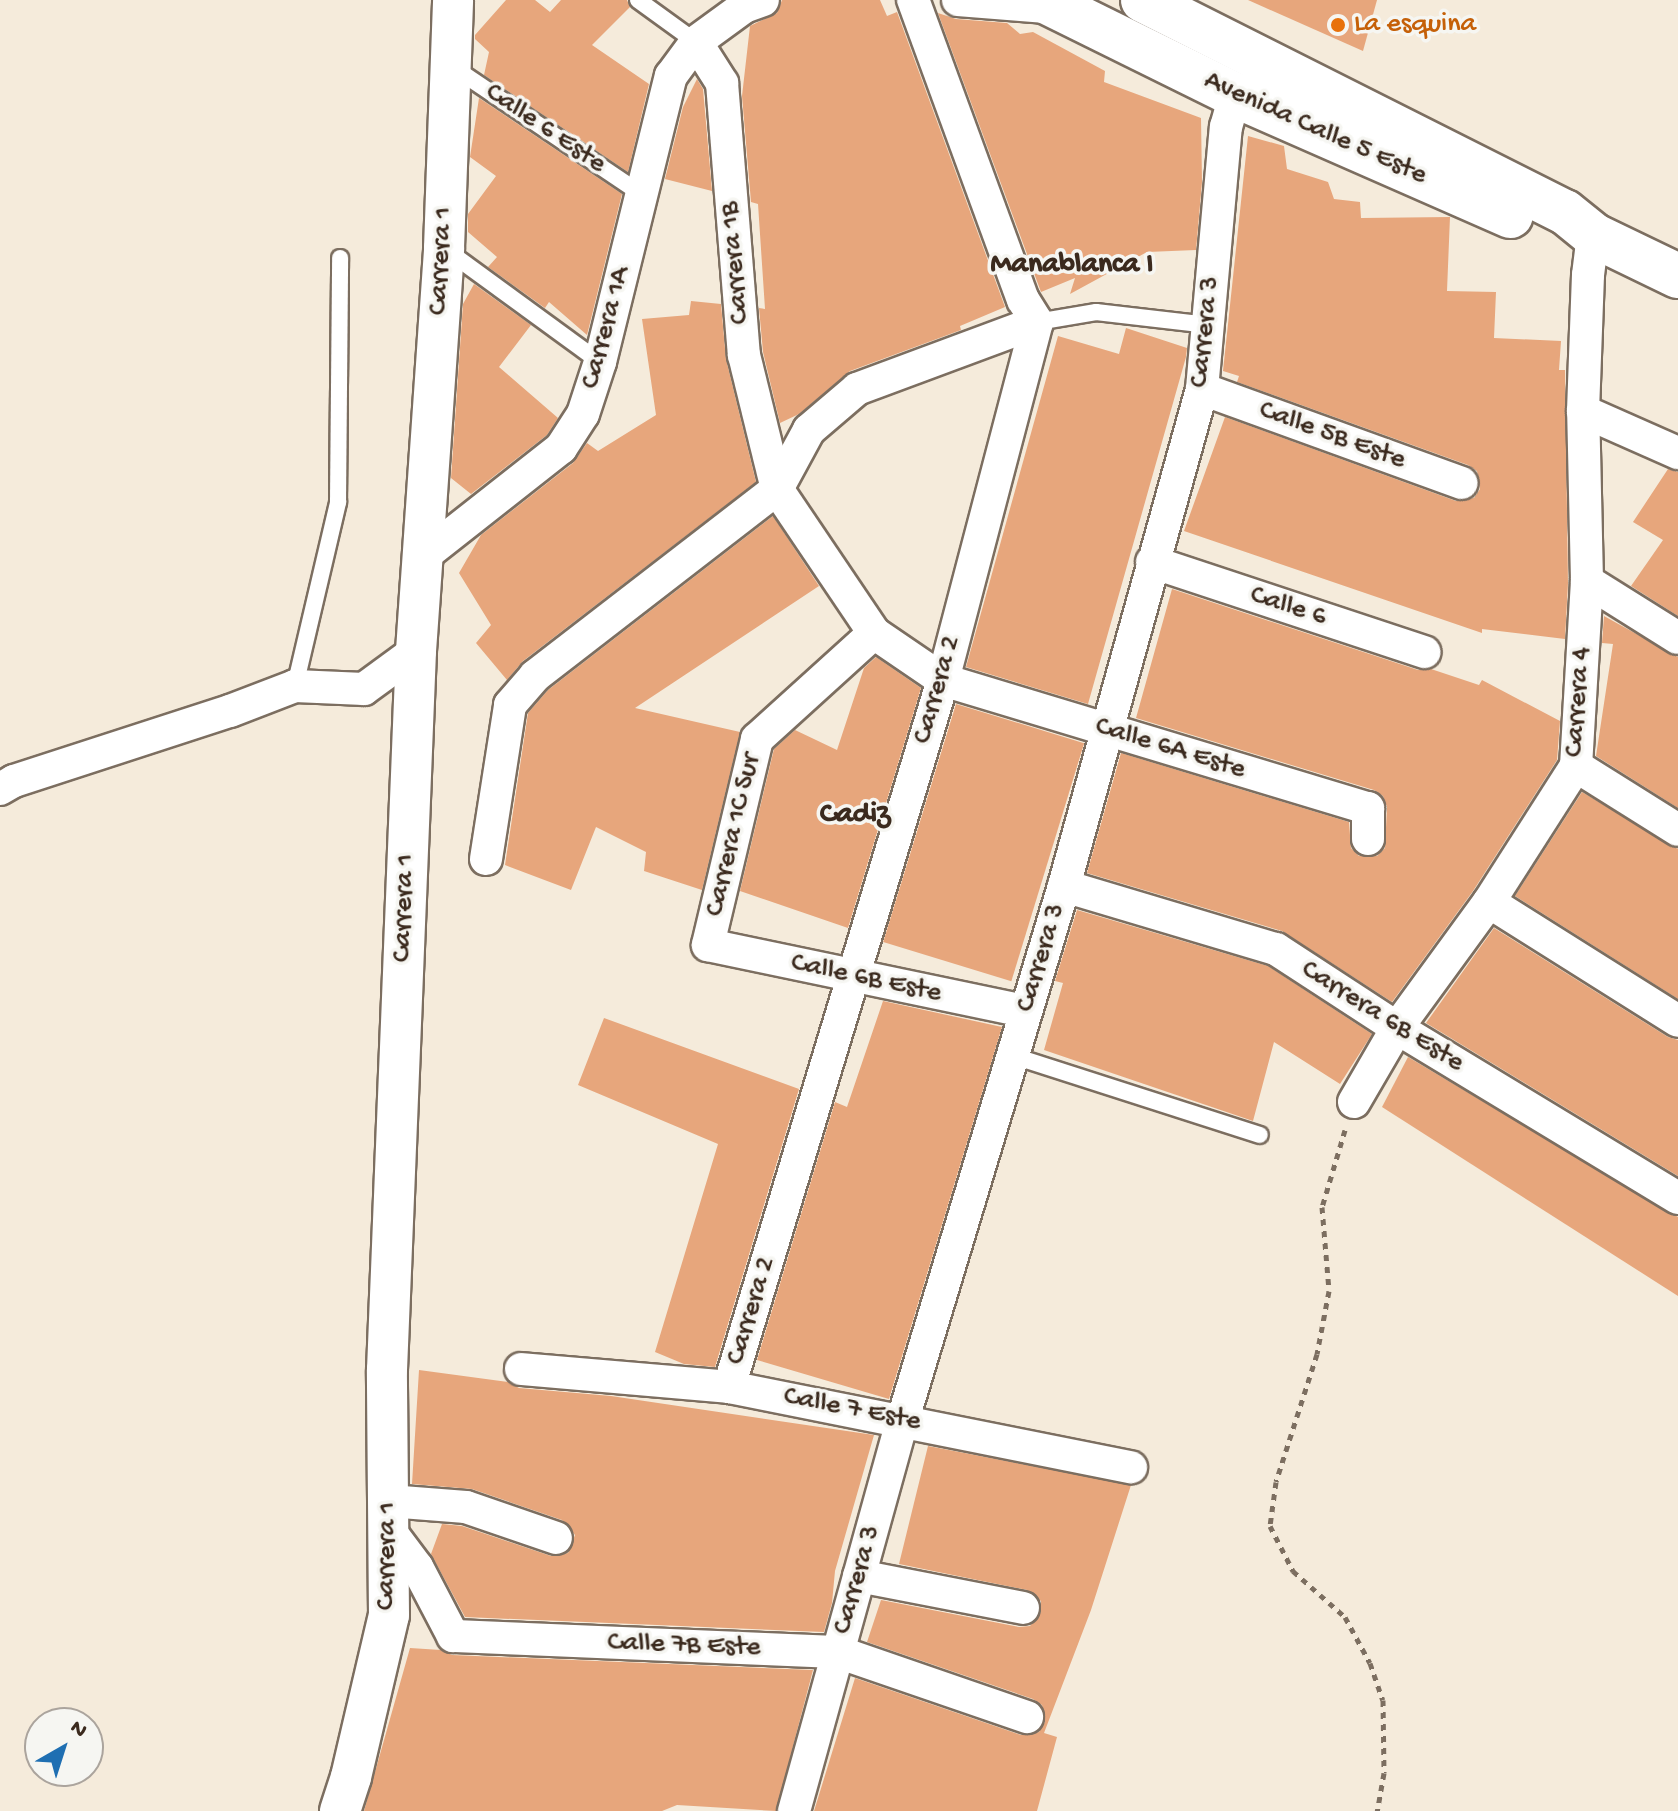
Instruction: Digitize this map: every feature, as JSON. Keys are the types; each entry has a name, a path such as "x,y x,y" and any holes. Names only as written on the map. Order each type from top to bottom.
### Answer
{"main road":[{"name":"Avenida Calle 5 Este","path":"1051,4 1235,95 1555,235 1593,235"},
{"name":"Avenida Calle 5 Este","path":"1170,6 1565,212 1593,235 1678,276"}],"street":[{"name":"Carrera 1","path":"340,1811 351,1777 389,1615 387,1370 416,651 444,248 453,0"},
{"name":"Carrera 1A","path":"425,555 561,448 583,414 600,362 671,76 696,42 744,7 763,0"},
{"path":"486,859 510,705 535,676 777,489 809,430 857,389 1037,322 1023,300 913,0"},
{"path":"958,0 1051,4"},
{"name":"Carrera 1B","path":"696,42 722,83 744,355 777,489 874,633 943,680"},
{"name":"Carrera 3","path":"794,1811 903,1419 1064,886 1202,389 1226,127 1235,95"},
{"name":"Carrera 4","path":"1354,1102 1397,1028 1489,902 1576,766 1587,581 1583,411 1588,275 1593,235"},
{"name":"Carrera 2","path":"729,1387 943,680 1037,322"},
{"name":"Calle 5B Este","path":"1202,389 1462,483"},
{"path":"1583,411 1678,453"},
{"name":"Calle 6","path":"1152,562 1424,652"},
{"path":"1587,581 1678,638"},
{"name":"Carrera 1C Sur","path":"708,945 757,739 874,633"},
{"path":"0,789 14,781 230,711 295,686 364,689 416,651"},
{"name":"Calle 6A Este","path":"943,680 1368,808 1368,839"},
{"path":"1576,766 1678,830"},
{"name":"Carrera 6B Este","path":"1064,886 1276,949 1397,1028 1678,1198"},
{"path":"1489,902 1678,1021"},
{"name":"Calle 6B Este","path":"708,945 1025,1011"},
{"name":"Calle 7 Este","path":"521,1369 729,1387 903,1419 1131,1467"},
{"path":"390,1516 466,1507 556,1538"},
{"name":"Calle 7B Este","path":"390,1516 453,1636 838,1652 1027,1717"},
{"path":"859,1576 1023,1608"}],"lane":[{"path":"638,0 696,42"},
{"name":"Calle 6 Este","path":"449,64 641,194"},
{"path":"444,248 600,362"},
{"path":"295,686 338,502 340,258"},
{"path":"1037,322 1096,312 1208,325"},
{"path":"1014,1056 1260,1135"}],"path":[{"path":"1354,1102 1322,1207 1329,1291 1317,1354 1276,1482 1270,1526 1293,1571 1345,1617 1370,1663 1383,1700 1384,1773 1377,1811"}],"building":[{"path":"506,0 535,0 550,12 561,0 627,0 630,7 592,45 649,84 628,172 484,75 489,52 475,39 475,35"},
{"path":"782,0 880,0 887,16 897,12 1005,307 960,326 961,330 850,371 799,414 780,423 763,352 759,308 765,309 758,204 751,202 742,96 750,26 777,13"},
{"name":"La esquina","path":"1248,0 1377,0 1363,51"},
{"path":"938,13 956,19 1007,23 1020,34 1033,32 1105,71 1104,82 1201,118 1202,182 1196,250 1147,252 1070,294 1075,278 1041,292"},
{"path":"697,79 703,89 712,191 665,179 683,107"},
{"path":"479,98 622,194 587,335 549,302 545,308 488,267 497,257 468,232 468,214 496,176 470,157"},
{"path":"1248,136 1284,146 1287,169 1328,182 1334,199 1360,202 1361,218 1450,217 1447,291 1496,292 1494,338 1561,341 1559,370 1565,370 1568,583 1565,639 1482,629 1482,633 1184,531 1225,417 1456,501 1474,498 1480,489 1477,471 1468,465 1237,382 1239,376 1223,371"},
{"path":"474,284 531,325 499,367 558,418 547,435 471,494 451,478 463,304"},
{"path":"691,301 721,304 726,359 756,482 523,661 507,680 476,643 491,625 459,573 481,535 573,463 587,443 598,451 656,415 642,319 689,315"},
{"path":"1126,328 1187,348 1088,704 966,667 1058,336 1119,354"},
{"path":"1668,469 1678,472 1678,616 1631,586 1663,540 1633,522"},
{"path":"773,516 819,586 635,708 740,732 702,890 644,871 646,852 596,827 571,890 505,865 528,713 548,690"},
{"path":"1172,589 1418,670 1431,669 1479,685 1482,680 1560,721 1557,760 1473,891 1392,1002 1282,931 1087,873 1121,753 1349,822 1351,848 1359,856 1377,856 1385,848 1387,807 1383,796 1374,790 1136,718"},
{"path":"1604,616 1678,657 1678,808 1596,756 1613,644 1602,643"},
{"path":"876,657 921,688 848,928 740,891 774,749 795,730 837,750 864,668"},
{"path":"956,704 1084,743 1011,981 883,942"},
{"path":"1582,792 1678,849 1678,999 1515,896"},
{"path":"1077,910 1268,966 1372,1034 1340,1084 1274,1042 1253,1121 1044,1050 1063,983 1055,981"},
{"path":"1494,928 1668,1037 1678,1040 1678,1176 1426,1023"},
{"path":"883,1001 1002,1027 889,1399 757,1360 835,1102 847,1107"},
{"path":"604,1018 799,1089 715,1367 684,1364 655,1352 718,1144 578,1085"},
{"path":"1408,1057 1678,1217 1678,1296 1382,1107"},
{"path":"419,1370 508,1382 519,1388 611,1396 874,1435 835,1571 832,1603 824,1632 465,1617 431,1554 442,1524 462,1526 551,1556 568,1553 575,1535 562,1520 472,1489 412,1484"},
{"path":"928,1446 1131,1485 1091,1610 1044,1733 1057,1737 1037,1811 814,1811 855,1678 1021,1735 1039,1732 1045,1722 1042,1705 1033,1699 867,1642 881,1600 1019,1627 1030,1626 1041,1612 1041,1601 1027,1590 899,1564"},
{"path":"410,1648 441,1650 452,1655 813,1670 776,1811 677,1805 662,1811 364,1811"}],"place":[{"name":"La esquina","path":"1338,25"}],"district":[{"name":"Manablanca I","path":"1072,266"},
{"name":"Cadiz","path":"855,816"}]}
